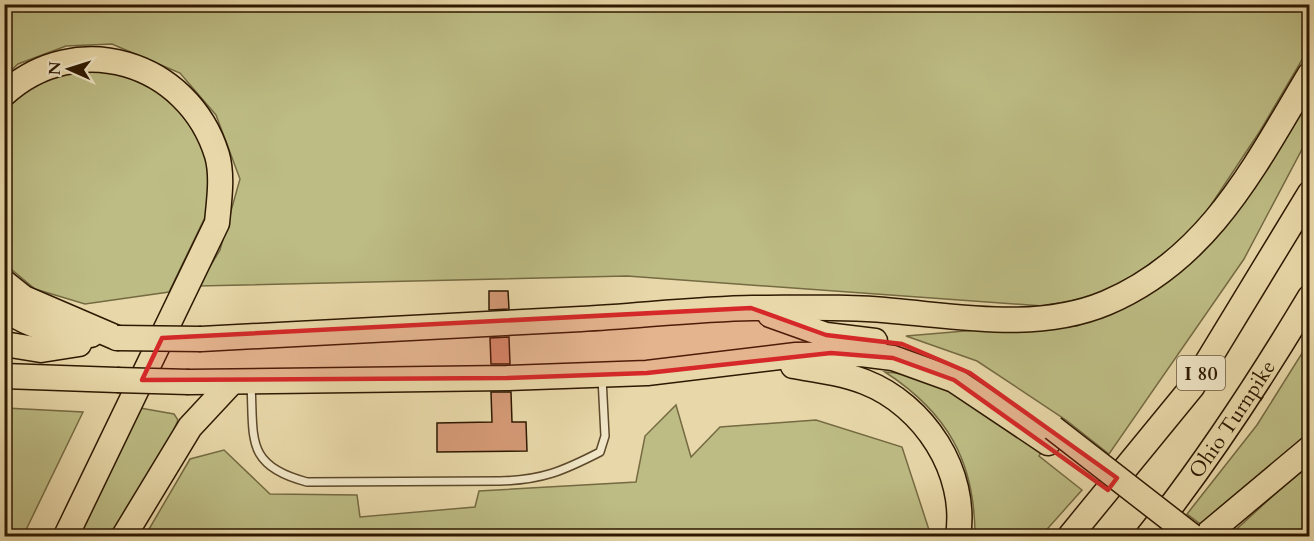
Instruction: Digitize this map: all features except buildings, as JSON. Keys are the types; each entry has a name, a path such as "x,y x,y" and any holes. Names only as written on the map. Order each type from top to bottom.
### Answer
{"highway":[{"path":"4,94 17,83 47,68 87,58 134,65 164,80 195,112 217,155 220,190 217,223 66,537"},
{"path":"4,308 30,325 51,332 117,338 201,339 751,308 892,310 954,318 1026,319 1070,313 1105,303 1154,278 1199,240 1214,224 1252,170 1310,74"},
{"name":"I 80","path":"1070,537 1192,387 1310,193"},
{"path":"4,282 24,297 117,338"},
{"name":"Ohio Turnpike","path":"1148,537 1214,451 1310,297"},
{"path":"751,308 826,335 902,344 970,373 1051,436 1192,537"},
{"path":"4,344 41,350 117,338"},
{"path":"4,376 241,382 647,373 831,354 893,358 954,380 1051,436 1169,537"},
{"path":"761,360 833,372 865,382 897,398 921,422 942,450 955,485 960,521 958,537"},
{"path":"4,361 78,378"},
{"path":"124,537 190,427 241,382"},
{"path":"1205,537 1310,448"}],"lane":[{"path":"241,382 255,446 262,460 282,476 307,482 508,481 560,472 600,452 605,436 602,374"}],"highlighted area":[{"path":"751,308 826,335 902,344 970,373 1117,478 1108,490 954,380 893,358 831,353 647,373 507,378 142,380 162,338"}],"shaded area":[{"path":"16,5 1309,5 1309,48 1260,131 1203,217 1172,248 1107,294 1043,306 627,276 198,286 220,250 240,179 216,115 180,73 112,44 66,46 18,64 5,76 5,12"},
{"path":"120,69 172,94 209,158 209,209 169,292 85,304 35,289 5,264 5,106 15,94 28,85 57,74"},
{"path":"1309,93 1309,136 1244,259 1109,454 1066,420 977,361 906,336 1023,326 1077,326 1158,287 1200,254 1246,200"},
{"path":"1309,342 1309,433 1203,526 1187,514 1257,425"},
{"path":"885,372 928,381 968,401 1042,451 1039,456 1082,490 1041,536 975,536 970,485 954,442 926,405"},
{"path":"676,405 691,457 720,427 816,420 902,447 931,536 145,536 190,459 224,450 270,494 357,495 360,517 475,507 479,491 636,482 645,436"},
{"path":"5,408 83,412 23,536 5,536"},
{"path":"140,408 174,414 178,420 172,434 113,536 75,536"},
{"path":"1309,463 1309,536 1229,536"}]}
